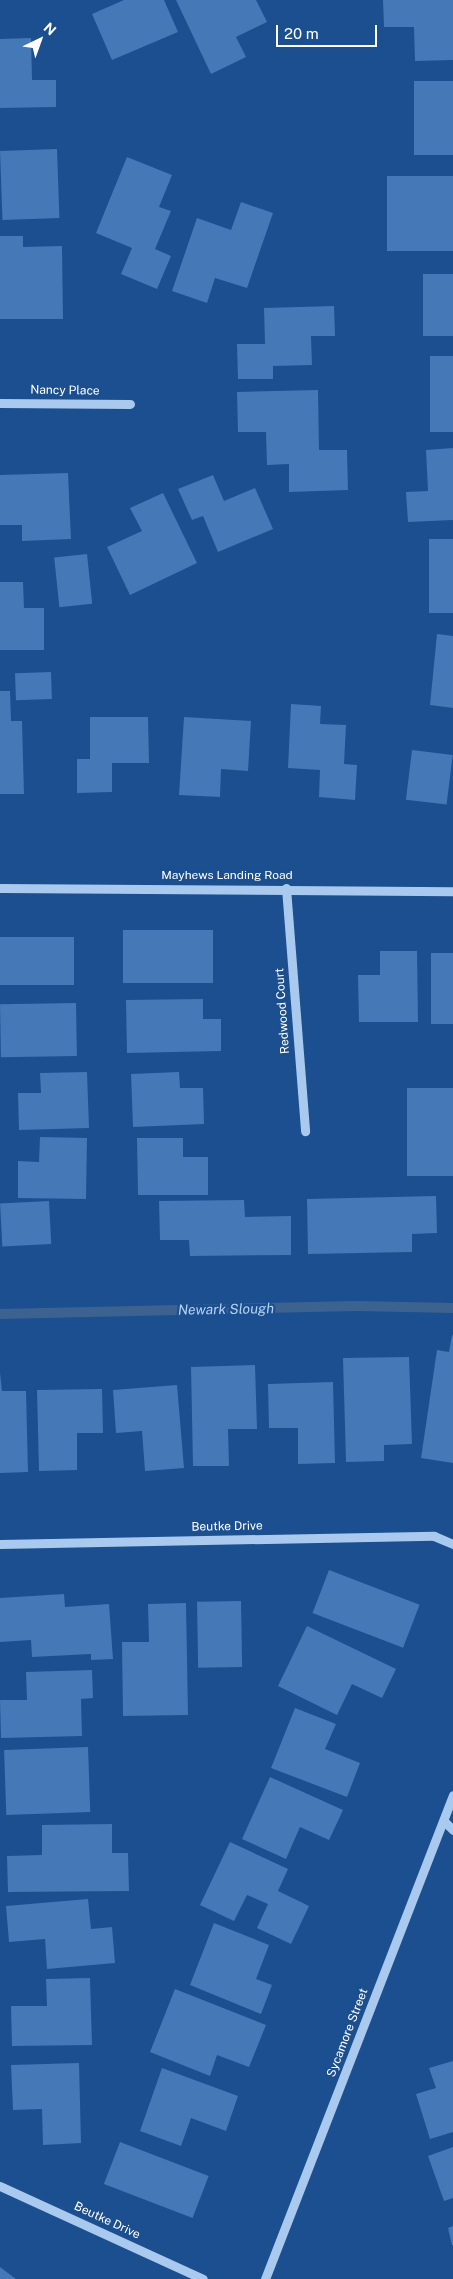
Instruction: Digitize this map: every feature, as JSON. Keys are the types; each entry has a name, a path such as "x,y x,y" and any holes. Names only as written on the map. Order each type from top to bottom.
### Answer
{"street":[{"name":"Nancy Place","path":"0,403 130,404"},
{"name":"Mayhews Landing Road","path":"0,888 286,888 453,891"},
{"name":"Redwood Court","path":"286,888 305,1131"},
{"name":"Beutke Drive","path":"0,1544 434,1536 453,1544"},
{"name":"Sycamore Street","path":"265,2279 453,1795"},
{"path":"444,1821 453,1830"},
{"name":"Beutke Drive","path":"0,2186 203,2279"}],"building":[{"path":"124,0 164,0 178,32 112,60 92,14"},
{"path":"176,0 256,0 267,22 236,37 246,57 211,74"},
{"path":"383,0 453,0 453,60 415,61 414,27 384,27"},
{"path":"31,38 32,80 56,80 56,107 0,108 0,39"},
{"path":"414,81 453,81 453,155 414,155"},
{"path":"57,149 59,218 2,220 0,151"},
{"path":"127,157 172,175 159,207 171,211 155,249 171,256 157,289 121,274 132,248 96,233"},
{"path":"387,176 453,176 453,251 387,251"},
{"path":"241,202 273,213 247,288 215,278 207,303 172,291 197,218 231,230"},
{"path":"0,236 23,236 23,247 62,246 63,319 0,319"},
{"path":"423,274 453,274 453,336 423,336"},
{"path":"334,306 335,336 311,336 312,365 273,366 273,379 238,379 237,344 265,344 264,308"},
{"path":"430,356 453,356 453,432 430,432"},
{"path":"318,390 319,450 347,450 348,490 289,492 289,464 267,465 266,432 238,432 237,392"},
{"path":"453,448 453,520 408,522 406,492 428,491 426,450"},
{"path":"68,473 71,539 22,541 22,525 0,525 0,475"},
{"path":"213,475 224,501 255,488 273,529 218,552 203,516 192,520 178,489"},
{"path":"163,493 197,563 130,595 107,547 142,531 130,508"},
{"path":"429,539 453,539 453,613 429,613"},
{"path":"87,554 92,604 59,607 54,557"},
{"path":"0,582 23,582 24,608 44,608 44,650 0,650"},
{"path":"437,634 453,636 453,708 430,705"},
{"path":"51,672 52,699 16,700 15,673"},
{"path":"0,691 10,691 11,721 22,721 24,794 0,794"},
{"path":"291,704 321,706 320,724 346,725 344,764 357,765 355,800 319,797 320,770 288,768"},
{"path":"90,717 148,717 149,763 112,763 112,792 77,793 77,759 90,759"},
{"path":"184,717 251,721 248,771 221,769 220,797 179,795"},
{"path":"412,750 453,755 447,805 406,800"},
{"path":"123,930 213,930 213,983 123,983"},
{"path":"0,937 74,937 74,985 0,985"},
{"path":"380,951 417,951 418,1022 359,1022 358,975 380,975"},
{"path":"431,953 453,953 453,1024 431,1024"},
{"path":"203,999 203,1019 221,1019 221,1051 127,1053 126,1000"},
{"path":"76,1003 77,1056 1,1057 0,1004"},
{"path":"87,1072 89,1128 19,1130 18,1093 41,1093 40,1073"},
{"path":"179,1072 180,1088 203,1088 204,1124 133,1127 131,1074"},
{"path":"407,1088 453,1088 453,1176 407,1176"},
{"path":"40,1137 87,1138 86,1199 18,1198 18,1161 39,1162"},
{"path":"137,1138 183,1138 183,1157 208,1157 208,1195 138,1195"},
{"path":"436,1196 437,1233 412,1234 412,1252 308,1254 307,1199"},
{"path":"244,1200 245,1217 291,1216 291,1255 190,1256 189,1240 160,1240 159,1201"},
{"path":"49,1201 51,1244 2,1247 0,1204"},
{"path":"452,1335 453,1463 421,1458 437,1350 449,1352"},
{"path":"409,1357 412,1444 384,1445 384,1461 346,1462 343,1358"},
{"path":"255,1365 257,1429 228,1429 229,1466 193,1466 191,1367"},
{"path":"0,1373 2,1391 26,1391 28,1472 0,1473"},
{"path":"333,1382 335,1463 298,1464 298,1428 269,1428 268,1384"},
{"path":"177,1385 184,1468 145,1471 142,1431 116,1433 113,1390"},
{"path":"102,1389 103,1433 77,1433 77,1470 39,1471 37,1390"},
{"path":"329,1570 420,1605 403,1648 313,1613"},
{"path":"64,1594 65,1607 109,1604 113,1659 91,1660 91,1654 32,1657 31,1640 0,1642 0,1598"},
{"path":"241,1601 242,1667 198,1668 197,1602"},
{"path":"186,1603 188,1715 123,1716 122,1642 149,1642 148,1604"},
{"path":"307,1626 396,1669 382,1698 352,1684 337,1715 278,1686"},
{"path":"92,1670 93,1698 81,1699 82,1736 1,1738 0,1700 27,1700 26,1672"},
{"path":"295,1708 336,1724 325,1749 360,1763 347,1797 271,1768"},
{"path":"88,1747 90,1812 6,1815 4,1750"},
{"path":"270,1777 343,1810 329,1840 300,1827 286,1859 242,1839"},
{"path":"112,1824 112,1853 128,1853 129,1891 8,1892 7,1856 42,1855 42,1825"},
{"path":"230,1842 288,1869 278,1891 309,1906 291,1944 257,1928 268,1904 247,1895 234,1921 200,1905"},
{"path":"88,1899 91,1929 112,1927 115,1963 47,1969 45,1939 9,1942 6,1906"},
{"path":"214,1923 269,1945 256,1979 272,1985 261,2014 190,1985"},
{"path":"90,1978 92,2045 12,2046 11,2006 47,2006 46,1979"},
{"path":"175,1989 266,2025 249,2067 217,2055 210,2076 150,2052"},
{"path":"453,2061 453,2132 430,2139 416,2094 436,2088 429,2068"},
{"path":"79,2063 81,2143 43,2145 42,2109 13,2110 11,2065"},
{"path":"162,2068 238,2096 226,2131 191,2118 181,2146 140,2131"},
{"path":"120,2142 209,2176 193,2218 104,2184"},
{"path":"453,2147 453,2198 444,2201 428,2156"},
{"path":"453,2226 453,2245 452,2245 448,2228"},
{"path":"0,2267 16,2279 0,2279"}],"waterway":[{"name":"Newark Slough","path":"0,1314 356,1306 453,1308"}]}
